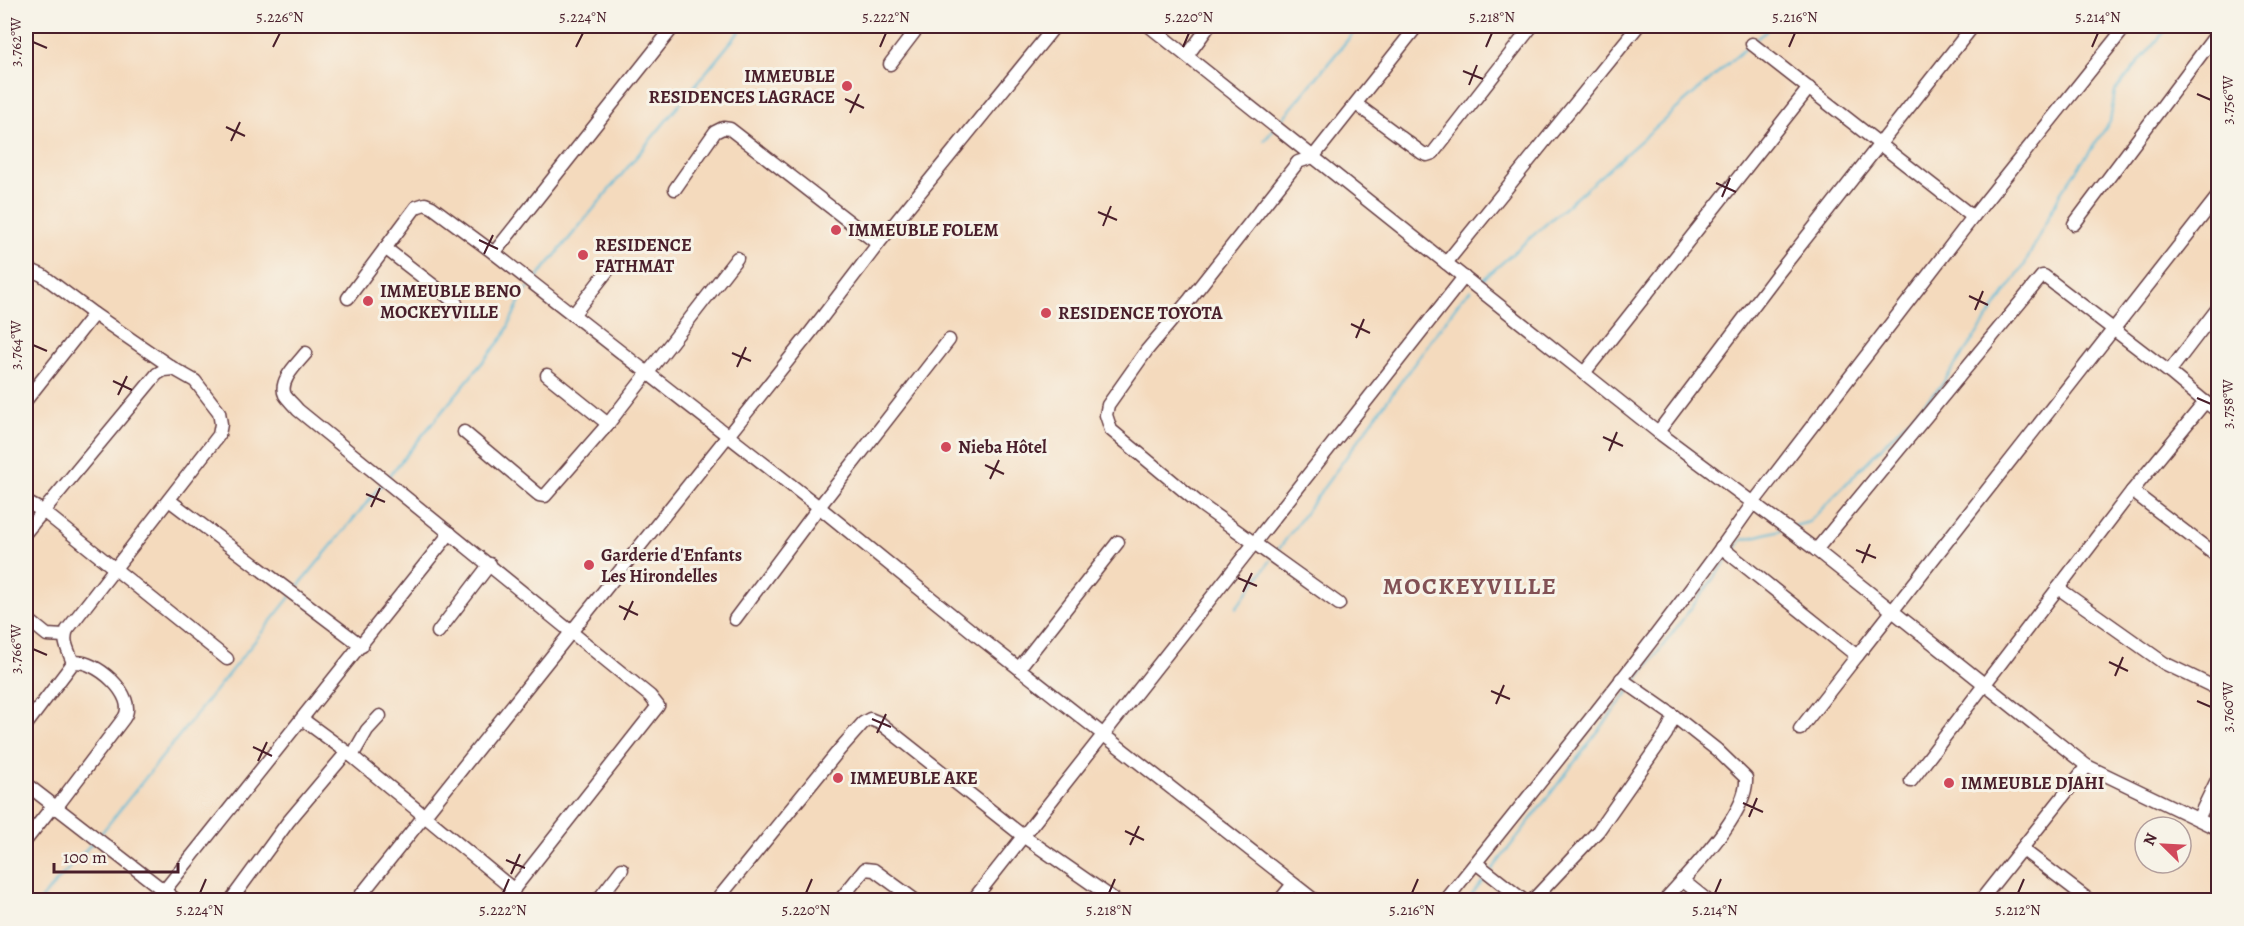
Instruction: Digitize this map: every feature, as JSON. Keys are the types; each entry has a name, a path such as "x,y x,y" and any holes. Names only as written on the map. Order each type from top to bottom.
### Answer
{"street":[{"path":"494,253 674,26"},
{"path":"890,64 919,26"},
{"path":"357,900 878,244 1055,26"},
{"path":"1149,26 1658,432 1816,550 2086,766 2218,829"},
{"path":"1187,56 1209,26"},
{"path":"1339,604 1201,505 1111,430 1106,415 1108,405 1147,350 1298,162 1314,157 1418,26"},
{"path":"1356,104 1422,153 1427,155 1433,153 1532,26"},
{"path":"1446,263 1638,26"},
{"path":"1658,432 1973,26"},
{"path":"1446,900 1621,679 1973,217 2126,26"},
{"path":"2074,224 2218,32"},
{"path":"1752,44 1973,217"},
{"path":"1584,373 1809,88"},
{"path":"675,189 715,132 723,128 730,129 878,244"},
{"path":"1800,729 2218,196"},
{"path":"348,298 416,207 425,204 442,214 819,507 979,637 1314,900"},
{"path":"385,248 456,303"},
{"path":"464,432 539,495 545,496 608,424 737,258"},
{"path":"573,315 612,265"},
{"path":"26,268 42,275 94,314 195,381 219,412 221,424 219,435 67,630 64,636 73,663"},
{"path":"1816,550 2042,276 2218,411"},
{"path":"973,900 1464,277"},
{"path":"2169,372 2218,308"},
{"path":"26,399 94,314"},
{"path":"735,619 949,340"},
{"path":"306,353 283,386 285,394 298,410 490,564 650,696 658,706 505,900"},
{"path":"26,532 157,374 164,370 174,369"},
{"path":"547,375 608,424"},
{"path":"1911,781 2132,491 2205,402"},
{"path":"2132,491 2218,557"},
{"path":"169,500 362,646"},
{"path":"26,502 43,511 227,659"},
{"path":"164,891 450,533"},
{"path":"1019,668 1118,542"},
{"path":"1721,547 1857,656"},
{"path":"438,632 490,564"},
{"path":"2058,588 2164,663 2218,689"},
{"path":"26,618 47,635 64,636"},
{"path":"26,725 73,663 87,662 105,674 118,687 129,706 128,713 26,840"},
{"path":"1621,679 1674,716 1740,770 1746,778 1746,785 1736,810 1716,842 1665,900"},
{"path":"231,900 288,822 350,754 380,716"},
{"path":"1533,900 1598,831 1666,734 1674,716"},
{"path":"302,718 350,754 514,890"},
{"path":"717,900 840,749 870,719 880,723 1023,836 1115,900"},
{"path":"1981,900 2086,766"},
{"path":"2198,819 2218,778"},
{"path":"26,784 53,808 176,900"},
{"path":"2022,849 2089,900"},
{"path":"1476,863 1522,900"},
{"path":"840,900 865,869 869,868 915,900"},
{"path":"598,900 622,869"},
{"path":"1682,880 1707,900"},
{"path":"1280,900 1293,884"}],"waterway":[{"path":"535,280 744,26"},
{"path":"1279,123 1359,26"},
{"path":"1755,40 1772,26"},
{"path":"1791,527 1809,522 1940,387 2024,266 2060,194 2110,122 2115,91 2169,26"},
{"path":"1478,284 1748,46"},
{"path":"1264,141 1273,130"},
{"path":"389,476 504,336 521,298 529,287"},
{"path":"1276,553 1462,298 1471,290"},
{"path":"295,590 383,483"},
{"path":"1733,552 1742,540 1780,530"},
{"path":"1634,684 1728,559"},
{"path":"1236,608 1271,560"},
{"path":"99,836 290,597"},
{"path":"1492,870 1629,691"},
{"path":"40,900 93,842"},
{"path":"1468,900 1486,877"}],"place":[{"name":"IMMEUBLE RESIDENCES LAGRACE","path":"847,86"},
{"name":"IMMEUBLE FOLEM","path":"836,230"},
{"name":"RESIDENCE FATHMAT","path":"583,255"},
{"name":"IMMEUBLE BENO MOCKEYVILLE","path":"368,301"},
{"name":"RESIDENCE TOYOTA","path":"1046,313"},
{"name":"Nieba Hôtel","path":"946,447"},
{"name":"Garderie d'Enfants Les Hirondelles","path":"589,565"},
{"name":"IMMEUBLE AKE","path":"838,778"},
{"name":"IMMEUBLE DJAHI","path":"1949,783"}],"district":[{"name":"MOCKEYVILLE","path":"1470,586"}]}
